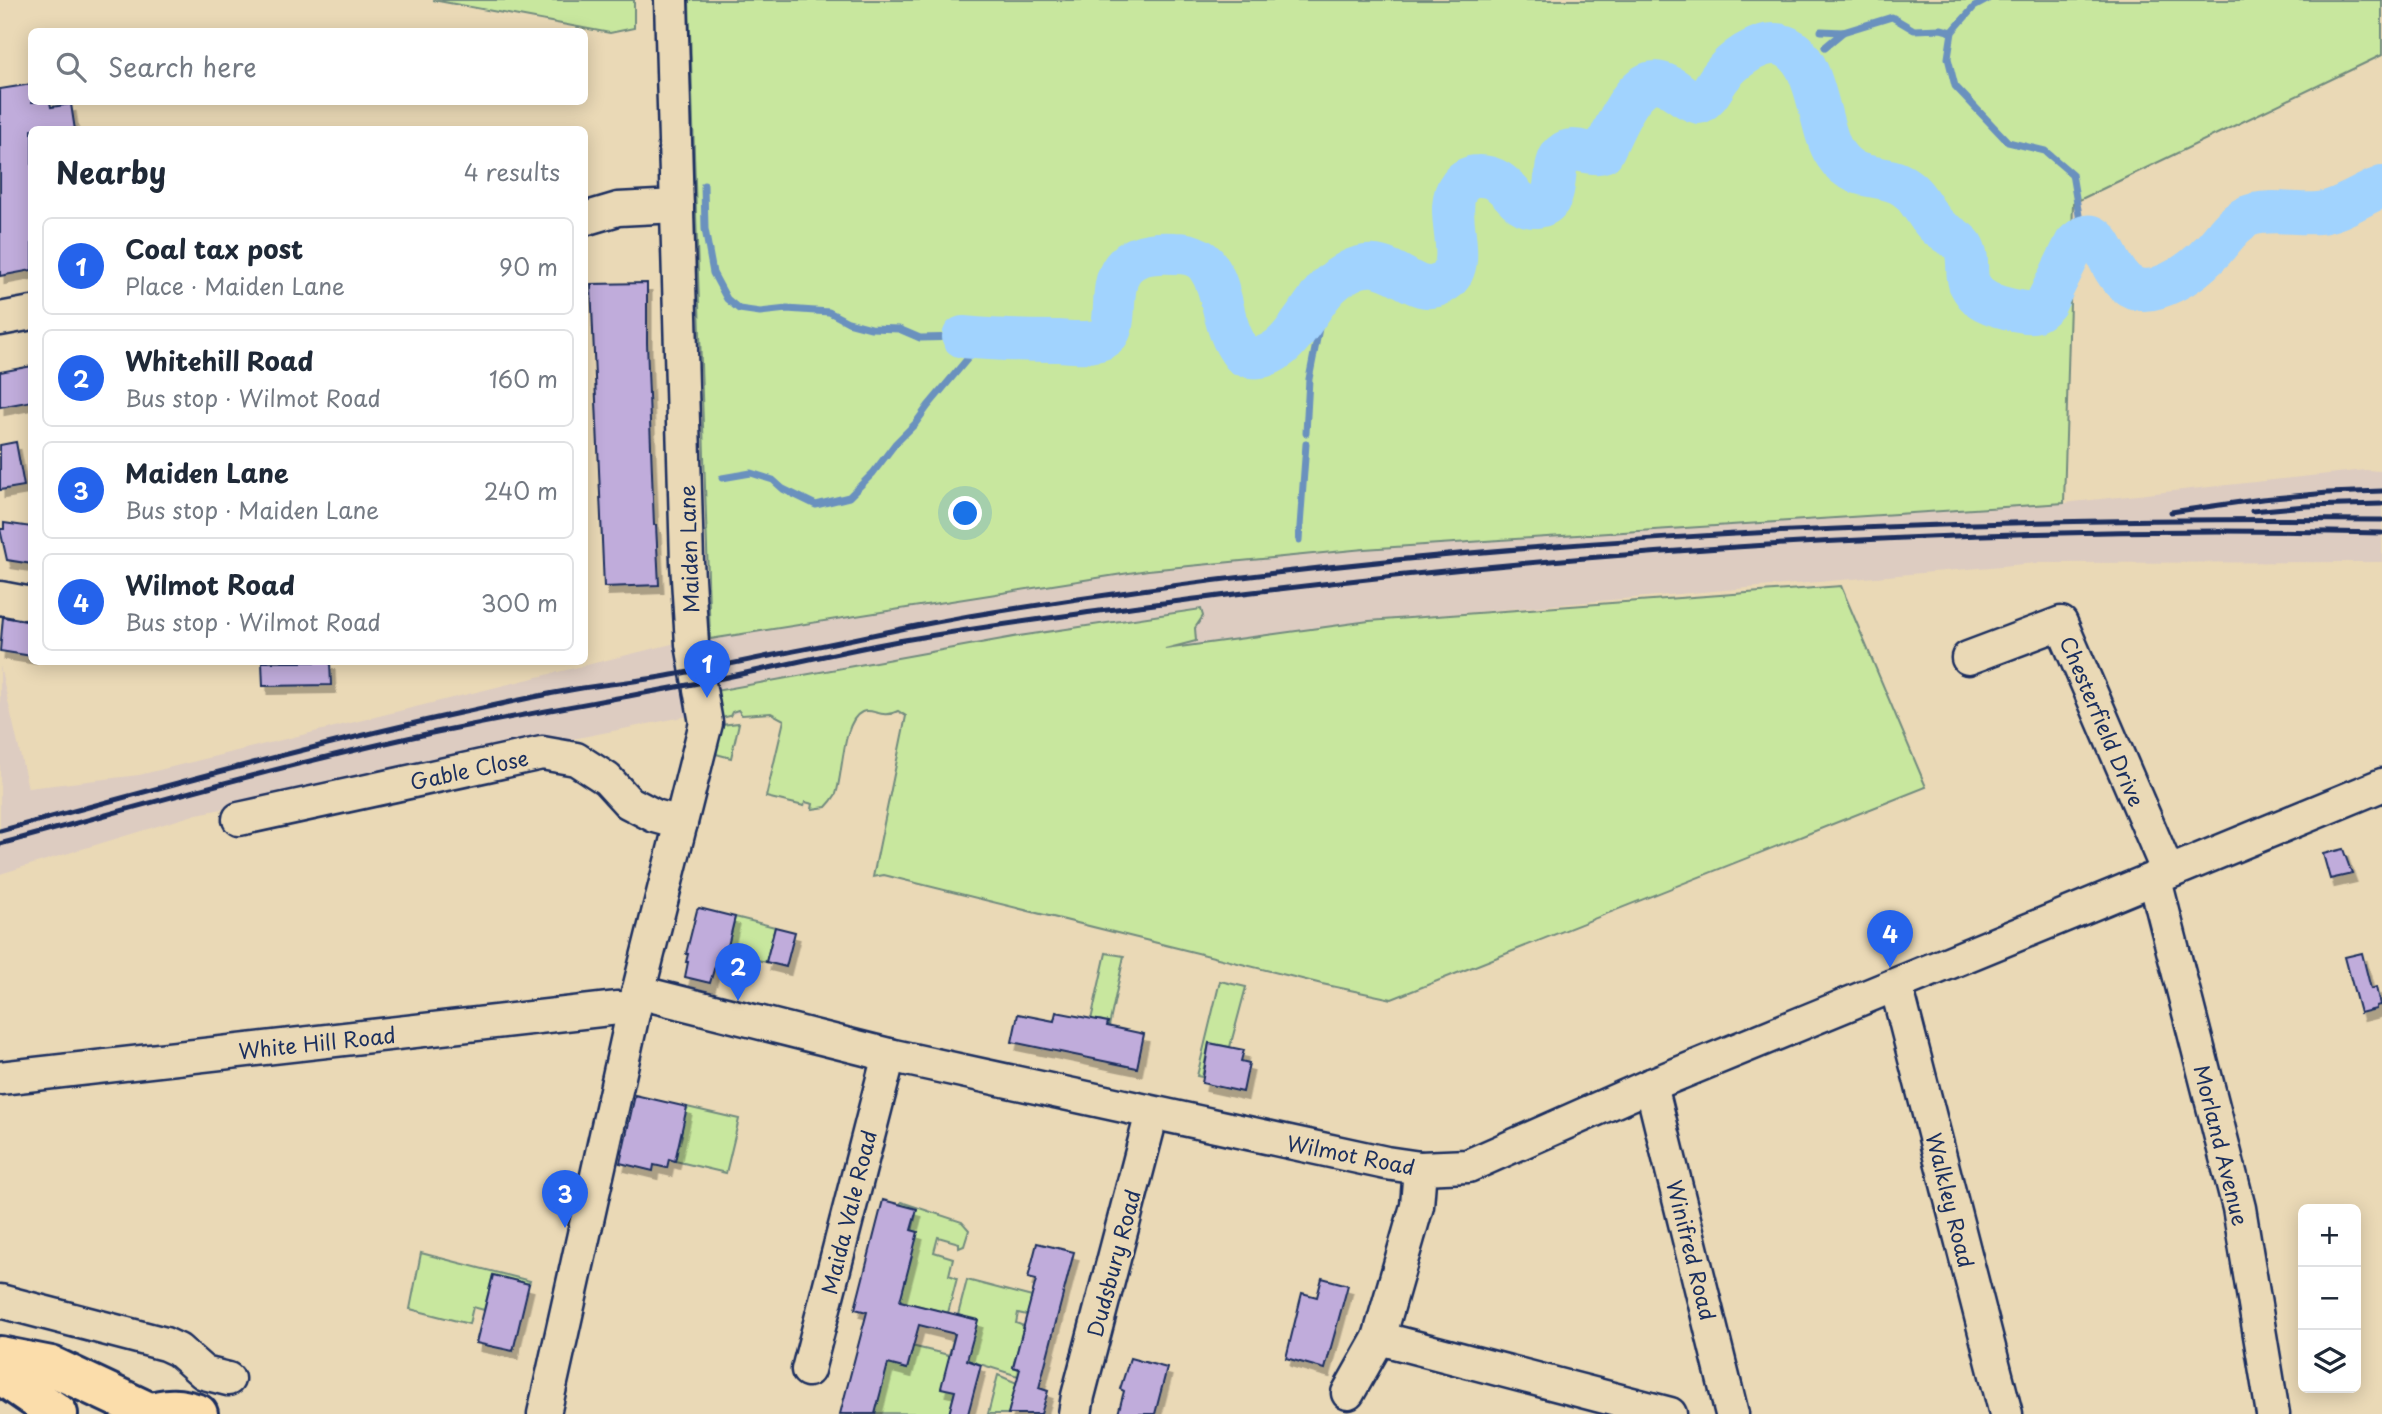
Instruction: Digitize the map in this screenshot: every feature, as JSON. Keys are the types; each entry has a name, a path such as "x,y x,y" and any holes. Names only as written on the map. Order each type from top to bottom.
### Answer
{"main road":[{"path":"0,1356 51,1366 174,1413"},
{"path":"0,1374 58,1414"}],"street":[{"name":"Maiden Lane","path":"544,1414 636,1001 706,723 691,630 671,0"},
{"path":"588,218 618,209 677,206"},
{"path":"0,319 28,314"},
{"path":"0,598 28,603"},
{"name":"Chesterfield Drive","path":"1968,658 2061,623 2162,876"},
{"name":"Gable Close","path":"239,819 542,753 576,759 607,779 628,802 655,816 681,823"},
{"name":"Wilmot Road","path":"636,1001 1386,1163 1420,1168 1468,1166 1651,1085 2382,785"},
{"name":"Morland Avenue","path":"2162,876 2239,1208 2273,1414"},
{"name":"Walkley Road","path":"1896,985 2006,1414"},
{"name":"White Hill Road","path":"0,1077 618,1008 636,1001"},
{"name":"Maida Vale Road","path":"808,1370 889,1055"},
{"name":"Winifred Road","path":"1651,1085 1732,1414"},
{"name":"Dudsbury Road","path":"1075,1414 1077,1396 1152,1113"},
{"path":"1348,1393 1379,1338 1417,1206 1420,1168"},
{"path":"0,1301 165,1344 178,1350 204,1373 228,1380"},
{"path":"51,1366 64,1319"},
{"path":"1379,1338 1670,1414"}],"shaded area":[{"path":"2365,470 2382,471 2382,562 2036,563 1369,621 916,685 732,714 683,717 197,814 0,874 0,666 28,788 139,775 680,642 1148,570 1364,549 2064,503"}],"green space":[{"path":"433,0 634,0 634,28 610,33"},
{"path":"689,0 2382,0 2382,55 2073,203 2064,503 1364,549 1148,570 710,639"},
{"path":"1841,586 1926,787 1392,999 884,875 873,877 906,716 898,711 887,714 866,711 855,717 847,737 836,794 826,807 812,809 813,804 805,802 804,806 766,797 784,720 771,713 742,715 738,710 722,718 719,716 715,691 1019,636 1201,609 1203,616 1195,628 1196,641 1165,649 1369,621"},
{"path":"739,723 731,758 716,754 721,725"},
{"path":"735,917 775,927 766,962 718,951 723,933 731,934"},
{"path":"1106,953 1124,956 1108,1031 1108,1022 1100,1020 1089,1029"},
{"path":"1220,981 1246,987 1230,1047 1209,1043 1202,1077 1197,1076"},
{"path":"687,1107 739,1119 726,1173 675,1161 677,1152 660,1138 680,1143 682,1135 675,1132"},
{"path":"901,1202 962,1222 969,1230 964,1246 959,1248 959,1243 938,1237 934,1252 953,1258 949,1275 957,1278 948,1313 896,1300 917,1210 900,1205"},
{"path":"421,1253 530,1281 529,1284 493,1275 484,1310 473,1307 469,1324 410,1309"},
{"path":"967,1280 1032,1297 1027,1315 1018,1313 1016,1323 1024,1326 1013,1367 1022,1370 1021,1377 964,1359 949,1414 875,1413 887,1363 907,1369 911,1353 861,1334 949,1355 963,1317 958,1315"},
{"path":"998,1375 1017,1383 1008,1414 988,1414"}],"building":[{"path":"28,85 28,105 71,105 74,126 28,126 28,271 0,276 0,89"},
{"path":"647,283 654,525 659,585 604,587 591,284"},
{"path":"28,367 28,402 0,407 0,372"},
{"path":"16,442 24,486 0,490 0,445"},
{"path":"4,523 28,526 28,563 7,560 0,529 4,529"},
{"path":"3,617 28,621 28,655 0,651"},
{"path":"262,665 330,665 331,685 263,686"},
{"path":"2343,849 2352,874 2330,879 2323,854"},
{"path":"699,908 735,917 723,967 715,966 710,983 685,977 688,962 686,954"},
{"path":"775,927 795,932 786,967 766,962"},
{"path":"2362,953 2371,989 2376,987 2380,1005 2376,1006 2376,1009 2360,1013 2345,957"},
{"path":"1056,1012 1108,1022 1107,1026 1144,1034 1137,1068 1012,1042 1018,1014 1054,1021"},
{"path":"1209,1043 1244,1050 1241,1061 1249,1063 1243,1092 1202,1083"},
{"path":"635,1095 687,1107 675,1161 669,1159 667,1168 654,1165 653,1171 620,1163"},
{"path":"883,1200 917,1209 911,1230 918,1232 900,1301 978,1320 967,1360 981,1365 968,1414 949,1414 955,1391 941,1388 955,1334 919,1325 907,1369 888,1364 875,1414 840,1414 867,1312 855,1309"},
{"path":"1037,1243 1074,1252 1039,1388 1048,1391 1041,1414 1008,1414 1020,1369 1013,1367 1036,1280 1028,1278"},
{"path":"493,1275 529,1284 513,1351 476,1343"},
{"path":"1322,1278 1348,1285 1325,1369 1286,1358 1302,1293 1317,1297"},
{"path":"1130,1358 1167,1368 1155,1414 1118,1414 1124,1391 1120,1389"}],"waterway":[{"path":"1987,0 1974,7 1952,32 1948,58 1955,86 2008,142 2045,151 2072,174 2080,221"},
{"path":"1821,31 1843,32 1892,17 1914,30 1941,29 1952,32"},
{"path":"1825,47 1843,32"},
{"path":"963,337 1081,342 1102,339 1110,331 1119,274 1129,262 1147,254 1180,253 1198,258 1208,267 1218,288 1230,333 1243,355 1258,357 1271,353 1293,334 1330,285 1349,271 1366,266 1381,267 1417,285 1429,287 1441,284 1451,276 1456,252 1453,209 1455,196 1460,185 1470,177 1489,177 1528,206 1544,205 1553,193 1556,167 1562,154 1571,150 1603,152 1626,107 1642,87 1661,83 1699,103 1732,64 1768,44 1789,48 1800,58 1814,89 1829,141 1843,164 1860,174 1896,182 1910,191 1933,223 1963,246 1969,283 1976,294 1986,301 2015,310 2033,312 2046,303 2075,244 2087,236 2095,238 2102,246 2116,272 2126,283 2139,289 2157,288 2195,267 2233,227 2248,216 2265,212 2326,212 2382,187"},
{"path":"704,185 705,229 713,273 727,299 739,309 760,312 787,309 829,312 848,322 871,328 899,329 920,338 963,337"},
{"path":"1306,433 1309,379 1322,313 1319,297"},
{"path":"722,478 751,473 773,480 783,489 816,505 849,497 915,424 979,345 991,340"},
{"path":"1299,540 1306,444"}],"railway":[{"path":"2171,512 2262,499 2382,491"},
{"path":"2252,511 2382,504"},
{"path":"0,831 292,753 523,699 699,670 969,616 1144,590 1320,568 1673,538 2028,522 2382,520"},
{"path":"0,844 249,777 433,733 700,683 898,641 1084,613 1409,575 1686,550 1964,535 2243,531 2382,533"}],"place":[{"name":"Coal tax post","path":"707,698"},
{"name":"Wilmot Road","path":"1890,968"},
{"name":"Whitehill Road","path":"738,1001"},
{"name":"Maiden Lane","path":"565,1228"}]}
